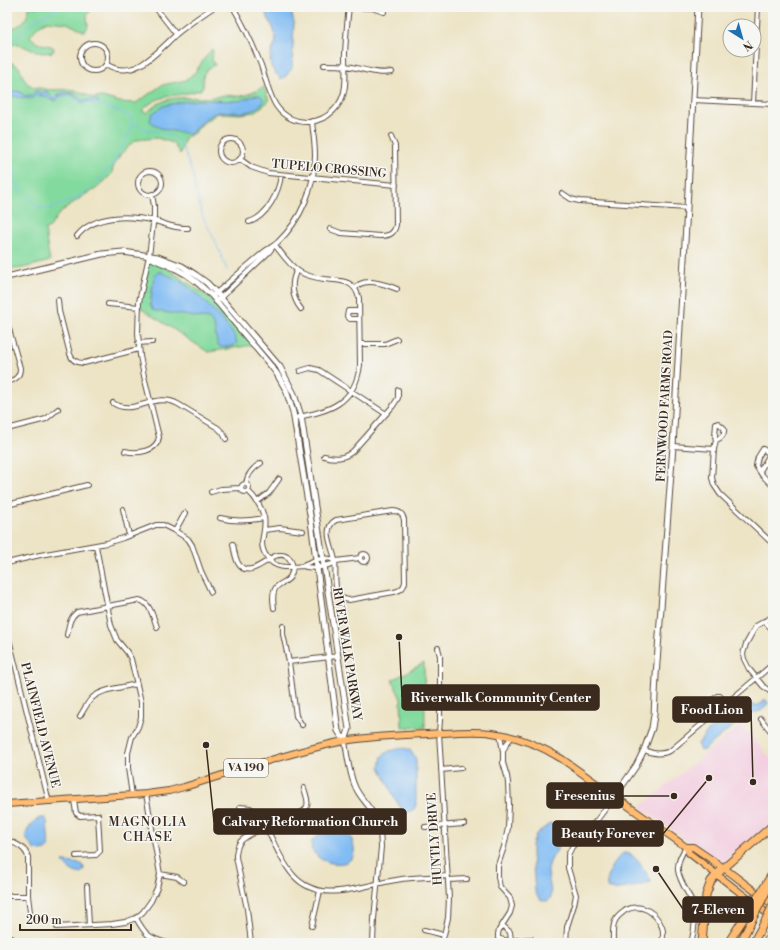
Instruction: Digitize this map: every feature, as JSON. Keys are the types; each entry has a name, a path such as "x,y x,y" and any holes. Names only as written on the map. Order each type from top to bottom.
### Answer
{"highway":[{"path":"703,943 706,895 711,881 773,825"},
{"path":"768,885 773,873"},
{"path":"728,943 751,914 773,878"},
{"path":"754,943 773,905"},
{"path":"740,943 749,926 751,914"},
{"path":"766,943 773,930"},
{"path":"7,937 17,943"}],"main road":[{"name":"VA 190","path":"7,804 74,800 169,791 300,751 344,741 376,737 439,733 484,732 500,734 535,744 553,754 686,847 689,853 773,918"},
{"name":"VA 190","path":"686,847 693,847 773,905"}],"street":[{"path":"155,7 176,34"},
{"path":"106,64 113,68 127,70 138,67 148,61 176,34 214,7"},
{"path":"233,7 252,44 277,107 284,115 304,122 324,118 341,102 345,86 346,41 349,7 372,8 384,12"},
{"name":"FERNWOOD FARMS ROAD","path":"615,796 636,766 644,750 652,728 654,709 673,446 698,7"},
{"path":"753,103 758,7"},
{"path":"92,44 100,45 106,51 106,64 99,70 94,71 86,68 82,65 80,56 82,51 84,48 92,44"},
{"path":"324,65 345,66 379,73 392,72"},
{"path":"693,100 773,104"},
{"path":"216,302 269,252 289,230 300,213 307,196 314,166 315,150 312,121"},
{"path":"330,229 341,233 380,236 385,236 393,232 396,225 396,146 392,136"},
{"path":"235,139 240,142 243,148 243,154 240,159 236,163 230,164 224,162 218,152 219,146 223,141 235,139"},
{"name":"TUPELO CROSSING","path":"240,159 258,171 268,173 396,185"},
{"path":"150,171 159,175 162,184 160,189 152,194 142,192 138,184 138,179 141,174 150,171"},
{"path":"249,222 261,215 270,204 278,189 281,175"},
{"path":"562,193 579,201 687,208"},
{"path":"125,452 134,453 152,449 158,443 159,435 144,376 138,343 140,293 149,256 154,221 152,194"},
{"path":"77,236 93,223 106,219 139,218 176,228 188,228"},
{"path":"275,245 297,270 319,278 346,282 355,288 359,298 359,373 356,381 346,398 333,407 294,418"},
{"path":"214,295 267,250 275,245"},
{"name":"RIVER WALK PARKWAY","path":"7,277 102,254 123,252 149,256 181,271 214,295 221,298 280,367 294,394 301,416 349,729 344,741"},
{"path":"297,270 292,283 296,301 301,309"},
{"path":"355,288 360,284 369,283 384,284 397,289"},
{"name":"RIVER WALK PARKWAY","path":"214,295 216,302 277,374 289,398 294,418 311,521 338,731 344,741"},
{"path":"58,300 58,311 71,357 75,361 84,363 139,349"},
{"path":"108,304 139,307"},
{"path":"360,311 348,311 347,314 347,317 350,319 360,319"},
{"path":"7,322 20,366 20,372 14,380 7,382"},
{"path":"360,344 385,344 397,340"},
{"path":"138,343 152,342"},
{"path":"300,371 310,368 319,370 386,414"},
{"path":"324,456 338,458 346,456 350,453 396,402 398,398 398,390"},
{"path":"113,403 125,408 163,400 175,402 218,428 226,439"},
{"path":"7,429 46,419 58,409"},
{"path":"716,440 712,478 716,489 773,544"},
{"path":"673,446 714,449"},
{"path":"760,471 770,454 763,450 756,461 756,466 762,475 773,486"},
{"path":"211,492 221,489 240,488 242,485 246,484 253,468 261,464"},
{"path":"257,502 269,493 278,479"},
{"path":"246,484 249,487 248,491 257,502 264,518 262,546 264,554 273,564 280,567 304,566 317,568 332,564 336,561 360,558"},
{"path":"7,505 87,485"},
{"path":"240,488 243,492 248,491"},
{"path":"123,509 129,535"},
{"path":"393,511 400,512 402,514 404,520 405,582 400,591 348,600 343,599 339,596 338,592 335,575 336,561 331,546 329,532 333,521 393,511"},
{"path":"175,531 185,513"},
{"path":"220,518 246,521 264,518"},
{"path":"7,563 40,555 96,546 156,525 163,525 186,537 192,545 201,571 211,592"},
{"path":"264,530 280,528 303,531"},
{"path":"233,544 239,564 246,569 253,569 275,556 283,554 289,559 292,571 288,579 274,590 272,597 274,608"},
{"path":"96,546 111,625 118,640 128,652 131,659 141,702 141,717 138,727 132,737 128,753 128,768 132,795"},
{"path":"304,566 305,564 316,560 332,558 336,561"},
{"path":"67,635 69,621 80,611 139,600 146,603 148,606 157,627"},
{"path":"773,618 772,617 756,626 743,651 743,656 748,669 763,686 773,694"},
{"path":"764,621 773,630"},
{"path":"284,626 283,634 289,662 296,716 302,725"},
{"name":"PLAINFIELD AVENUE","path":"7,631 48,802"},
{"name":"HUNTLY DRIVE","path":"438,648 440,656 439,733 449,907 442,943"},
{"path":"289,662 338,656"},
{"path":"644,750 650,753 659,754 670,751 773,664"},
{"path":"80,716 96,695 102,692 137,684"},
{"path":"719,710 713,701 717,696 720,696 727,703"},
{"path":"761,719 773,734"},
{"path":"500,734 503,763 508,783 509,820 498,865 498,878 500,886 510,898 512,906 503,926 499,930 498,938 501,940 531,939"},
{"path":"503,752 507,743 512,737"},
{"path":"344,741 354,785 373,813 379,828 381,846 373,943"},
{"path":"441,770 461,768"},
{"path":"251,943 247,909 236,862 236,852 238,846 243,839 266,827 282,819 300,814 307,806 304,788"},
{"path":"57,927 119,923 136,918 143,912 151,901 157,888 160,874 146,794"},
{"path":"566,943 567,927 576,895 568,868 569,853 615,796"},
{"path":"74,800 76,813 80,816 98,815 100,851 96,855 76,856"},
{"path":"240,807 250,808 257,812 290,871 297,879 309,887 331,892 403,879 467,879"},
{"path":"425,827 464,824"},
{"path":"7,840 20,846 27,853 30,912"},
{"path":"686,847 679,858 677,868 678,874 693,906 694,923 691,943"},
{"path":"160,874 177,877 184,882"},
{"path":"87,886 89,925"},
{"path":"312,926 320,890"},
{"path":"7,894 11,896 28,896"},
{"path":"613,943 613,929 618,917 629,909 639,907 648,910 658,921 663,930 662,943"},
{"path":"136,918 147,935 155,940 167,943"},
{"path":"503,926 510,932 510,940"},
{"path":"424,930 444,934"}],"shaded area":[{"path":"741,725 773,761 773,820 721,865 640,807"}],"green space":[{"path":"29,7 96,7 87,15 88,26 85,32 67,23 47,21 38,26 30,36 37,43 54,48 53,52 37,52 18,44 9,45 7,48 7,29 16,27 25,19"},
{"path":"212,49 212,60 215,65 205,72 203,76 202,89 156,100 142,111 147,113 155,106 170,99 205,98 226,95 239,96 250,94 264,87 269,101 255,112 241,114 218,113 203,123 194,133 185,138 180,154 173,143 157,138 134,141 120,155 112,173 108,178 96,189 66,208 57,216 50,227 45,229 50,261 23,268 7,270 7,140 9,137 7,134 7,60 19,67 24,79 28,84 34,87 51,90 75,90 94,98 102,97 120,102 136,103 162,85 186,80 196,71"},
{"path":"149,256 210,298 253,345 208,352 139,307"},
{"path":"424,663 425,728 402,727 401,699 392,680"}],"water":[{"path":"262,7 293,7 292,15 294,22 292,68 286,76 281,79 270,63 272,50 276,39"},
{"path":"7,77 9,80 10,92 21,92 25,96 34,94 35,91 39,91 41,93 47,91 52,99 55,99 61,93 69,92 75,94 80,99 95,100 98,101 98,103 81,103 71,94 59,96 55,101 38,94 32,98 9,95 7,93"},
{"path":"260,95 264,100 258,107 247,112 222,112 212,114 190,134 162,128 150,120 152,114 163,106 198,100 239,101"},
{"path":"158,272 181,282 196,294 215,312 232,332 236,339 236,344 229,347 219,346 216,339 214,326 209,319 153,310 150,305 154,277"},
{"path":"765,700 768,703 764,709 748,714 704,750 702,751 699,749 698,744 700,741 720,718 733,707 744,701 753,705 759,705"},
{"path":"402,748 410,750 416,759 416,805 414,809 409,812 404,812 402,810 394,797 380,767 382,756 389,751"},
{"path":"40,818 45,818 47,821 49,847 43,851 35,850 25,837 27,831 35,821"},
{"path":"342,818 347,825 353,843 354,853 351,859 345,863 337,864 315,855 312,848 312,841 332,820"},
{"path":"550,823 561,828 566,837 550,862 548,874 551,897 547,901 539,898 535,891 532,845 536,834"},
{"path":"624,853 633,856 640,863 651,882 622,889 607,888 611,869 617,859"},
{"path":"63,862 82,864 84,867 83,871 81,873 74,872"}],"waterway":[{"path":"7,45 38,18 62,7"},
{"path":"34,97 46,98"},
{"path":"49,98 69,97 80,101"},
{"path":"7,145 19,189 37,206 47,209 75,199 98,181 112,165 132,128 131,118 129,115 99,104 85,102"},
{"path":"133,125 139,125 149,131 160,131 179,141 193,175 195,189 203,217 227,270"}],"place":[{"name":"Riverwalk Community Center","path":"399,637"},
{"name":"Calvary Reformation Church","path":"206,745"},
{"name":"Beauty Forever","path":"709,778"},
{"name":"Food Lion","path":"753,782"},
{"name":"Fresenius","path":"674,796"},
{"name":"7-Eleven","path":"656,869"}],"district":[{"name":"MAGNOLIA CHASE","path":"148,830"}]}
